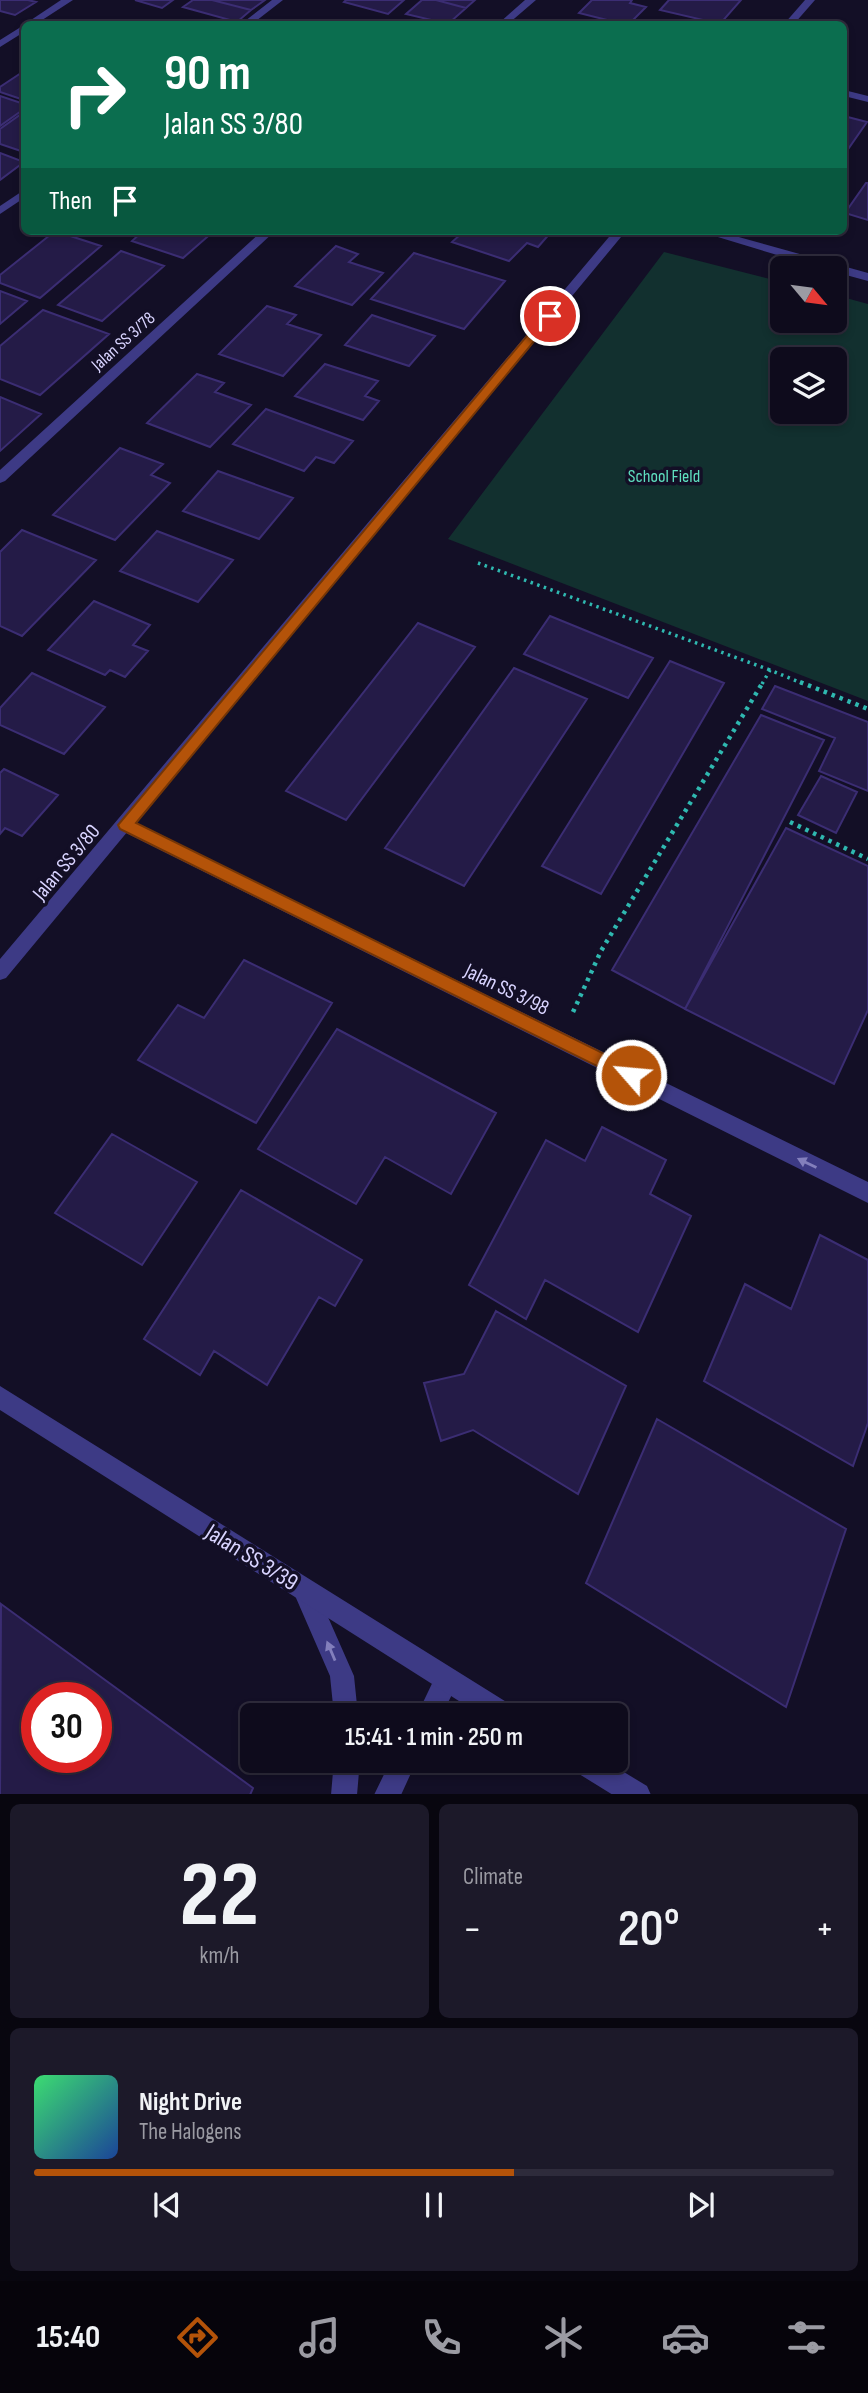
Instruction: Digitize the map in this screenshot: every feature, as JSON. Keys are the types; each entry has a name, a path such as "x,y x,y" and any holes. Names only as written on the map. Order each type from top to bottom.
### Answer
{"street":[{"path":"35,21 68,0"},
{"path":"250,21 278,0"},
{"path":"506,21 531,0"},
{"path":"792,21 810,0"},
{"path":"0,44 21,30"},
{"path":"847,94 868,99"},
{"path":"0,211 21,195"},
{"name":"Jalan SS 3/78","path":"0,478 265,235"},
{"name":"Jalan SS 3/80","path":"0,972 617,235"},
{"path":"718,235 792,256"},
{"path":"847,271 868,277"},
{"name":"Jalan SS 3/98","path":"125,825 868,1193"},
{"name":"Jalan SS 3/39","path":"0,1397 484,1703"},
{"path":"305,1591 342,1676 345,1703"},
{"path":"435,1703 447,1680"},
{"path":"344,1794 346,1773"},
{"path":"387,1794 398,1773"},
{"path":"602,1773 638,1794"}],"path":[{"path":"478,563 771,670 868,709"},
{"path":"559,1040 601,951 771,670"},
{"path":"790,822 868,859"}],"green space":[{"name":"School Field","path":"664,252 770,279 770,333 847,333 847,298 868,304 868,701 448,539"}],"building":[{"path":"0,0 36,2 15,15 0,11"},
{"path":"135,0 173,0 162,8"},
{"path":"193,0 212,0 251,10 238,21 233,21 183,7"},
{"path":"212,0 265,0 251,10"},
{"path":"404,0 388,14 344,2"},
{"path":"422,0 436,0 466,8 451,21 435,21 406,14"},
{"path":"436,0 475,0 466,8"},
{"path":"592,0 632,0 630,3 646,7 632,21 611,21 579,13"},
{"path":"669,0 741,0 723,21 707,21 660,10"},
{"path":"21,73 21,99 0,92 0,87"},
{"path":"0,96 21,103 21,111 0,126"},
{"path":"21,114 21,151 0,144 0,129"},
{"path":"847,117 867,122 847,151"},
{"path":"0,153 21,161 21,164 0,180"},
{"path":"868,183 868,220 847,214"},
{"path":"50,235 67,235 101,246 40,298 0,283 0,275"},
{"path":"139,235 209,235 183,258 132,241"},
{"path":"460,235 548,235 538,247 527,243 509,261 452,242"},
{"path":"336,246 358,254 349,262 383,273 352,305 295,286"},
{"path":"121,251 164,266 102,321 58,305"},
{"path":"414,253 505,281 464,329 371,299"},
{"path":"0,291 27,301 0,324"},
{"path":"267,306 296,315 287,324 321,335 283,376 219,354"},
{"path":"43,310 109,334 40,395 0,379 0,346"},
{"path":"372,315 435,336 409,366 345,345"},
{"path":"325,364 378,381 365,396 379,401 363,420 295,396"},
{"path":"197,374 224,383 215,392 251,405 210,447 147,423"},
{"path":"0,397 41,414 0,451"},
{"path":"266,409 353,441 334,463 316,457 304,471 233,444"},
{"path":"120,448 163,464 151,475 170,483 115,540 53,515"},
{"path":"218,471 293,498 259,539 183,511"},
{"path":"22,530 96,560 22,636 0,626 0,552"},
{"path":"157,531 233,560 198,602 120,571"},
{"path":"94,601 150,625 133,645 148,651 125,677 110,670 105,675 48,650"},
{"path":"550,616 653,658 628,698 524,654"},
{"path":"418,623 475,647 346,820 286,791"},
{"path":"670,661 724,683 601,894 542,866"},
{"path":"514,668 587,699 464,886 385,848"},
{"path":"32,673 105,707 64,754 0,725 0,708"},
{"path":"775,686 868,722 868,791 819,771 835,738 762,709"},
{"path":"761,715 824,740 685,1009 612,970"},
{"path":"4,769 58,795 22,836 5,828 0,834 0,773"},
{"path":"821,776 857,792 836,833 798,815"},
{"path":"786,828 868,866 868,1010 834,1084 685,1009"},
{"path":"244,960 332,1003 256,1123 138,1060 178,1005 204,1018"},
{"path":"337,1029 496,1113 451,1194 385,1157 356,1204 258,1149"},
{"path":"602,1127 666,1160 650,1194 691,1216 638,1332 545,1280 526,1319 469,1285 546,1140 585,1161"},
{"path":"112,1134 197,1182 142,1265 55,1213"},
{"path":"241,1190 362,1260 335,1306 319,1297 267,1385 214,1351 200,1375 144,1339"},
{"path":"820,1235 868,1260 868,1423 853,1466 704,1381 745,1284 791,1309"},
{"path":"496,1311 626,1386 578,1494 473,1430 441,1441 424,1383 464,1374"},
{"path":"657,1419 846,1529 786,1707 586,1583"},
{"path":"1,1604 108,1682 21,1682 21,1773 112,1773 112,1685 253,1788 250,1794 0,1794"}],"route":[{"path":"550,316 125,825 631,1075"}]}
